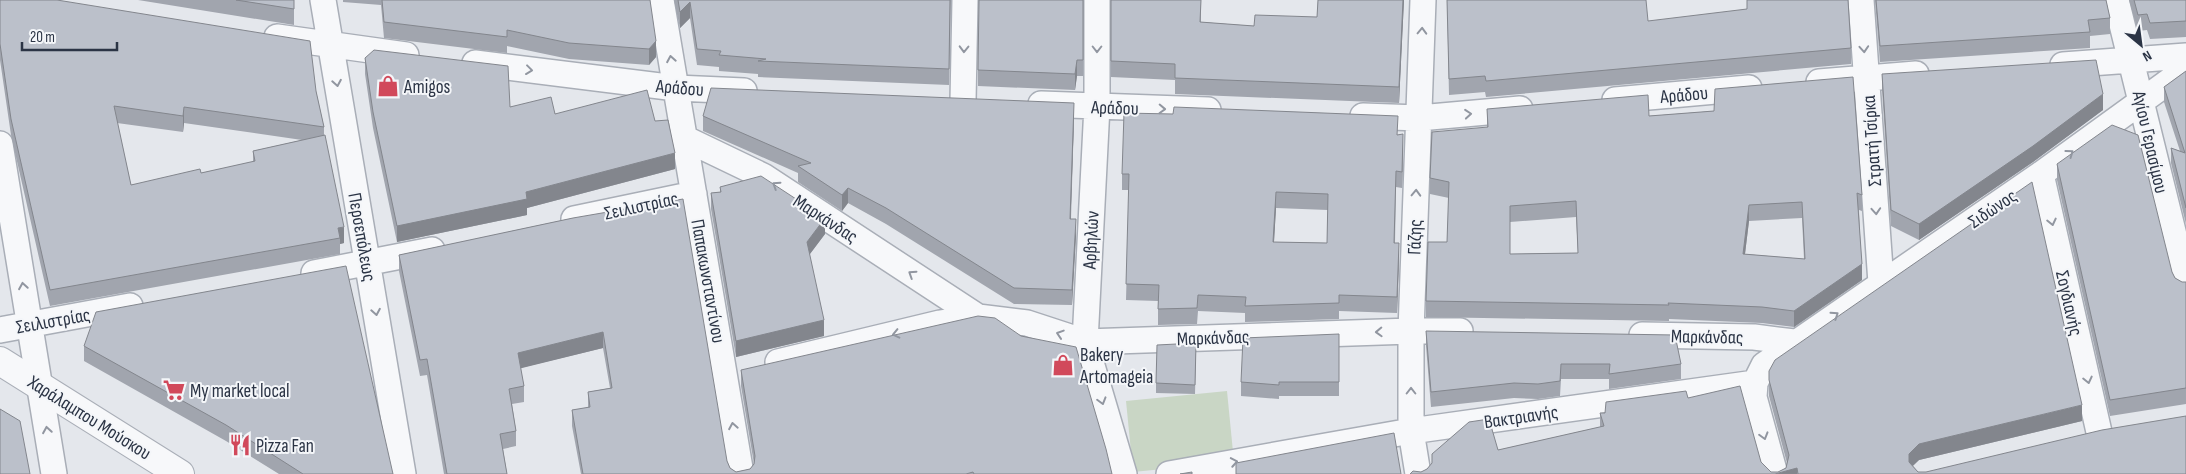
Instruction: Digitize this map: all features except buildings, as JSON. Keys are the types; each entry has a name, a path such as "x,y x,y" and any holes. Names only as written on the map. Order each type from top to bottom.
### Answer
{"street":[{"name":"Περσεπόλεως","path":"323,0 403,474"},
{"name":"Παπακωνσταντίνου","path":"661,0 694,194 740,371 741,474"},
{"path":"962,101 965,0"},
{"name":"Αρβηλών","path":"1097,0 1097,106 1085,342 1124,474"},
{"name":"Γάζης","path":"1418,474 1411,431 1411,331 1423,0"},
{"name":"Στρατή Τσίρκα","path":"1861,0 1882,283"},
{"name":"Αγίου Γερασίμου","path":"2116,0 2130,60 2180,238 2186,284"},
{"name":"Αράδου","path":"253,33 331,46 676,88 765,92"},
{"path":"2042,66 2186,56"},
{"name":"Σιδώνος","path":"1754,390 1764,365 1794,342 2041,174 2186,68"},
{"path":"1797,84 1935,73"},
{"name":"Αράδου","path":"1590,103 1768,86"},
{"name":"Αράδου","path":"1020,103 1233,111"},
{"path":"1340,115 1419,118 1540,107"},
{"name":"Μαρκάνδας","path":"684,138 763,176 978,317 1027,323 1085,342 1411,331 1480,332"},
{"path":"0,144 54,474"},
{"name":"Σογδιανής","path":"2041,174 2099,432"},
{"name":"Σειλιστρίας","path":"550,224 694,194"},
{"path":"291,277 454,245"},
{"name":"Σειλιστρίας","path":"0,330 155,302"},
{"path":"740,371 940,323 978,317"},
{"name":"Μαρκάνδας","path":"1617,334 1754,337 1794,342"},
{"name":"Χαράλαμπου Μούσκου","path":"0,361 180,474"},
{"path":"1754,390 1775,474"},
{"name":"Βακτριανής","path":"1169,474 1411,431 1754,390"}],"green space":[{"path":"1227,391 1234,462 1133,472 1126,401"}],"place":[{"name":"Amigos","path":"388,86"},
{"name":"Bakery Artomageia","path":"1063,365"},
{"name":"My market local","path":"174,390"},
{"name":"Pizza Fan","path":"240,445"}]}
